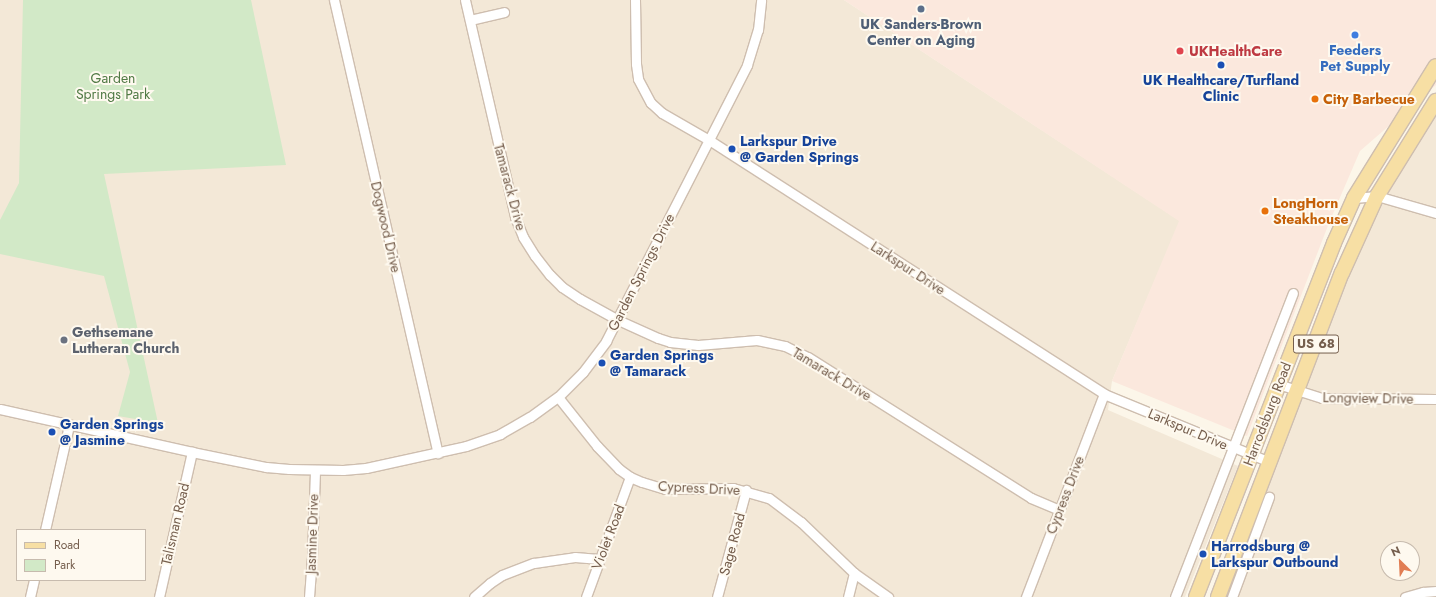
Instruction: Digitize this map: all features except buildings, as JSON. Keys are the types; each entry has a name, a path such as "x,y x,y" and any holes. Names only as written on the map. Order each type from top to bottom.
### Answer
{"main road":[{"name":"Harrodsburg Road","path":"1196,597 1322,270 1354,198 1436,66"},
{"name":"Harrodsburg Road","path":"1218,597 1342,273 1377,196 1436,101"}],"street":[{"name":"Dogwood Drive","path":"334,0 438,453"},
{"name":"Tamarack Drive","path":"465,0 515,217 523,237 550,275 562,287 580,299 618,320 658,338 684,344 698,345 757,340 785,346 808,357 1031,498 1059,510"},
{"name":"Larkspur Drive","path":"635,0 636,64 638,79 643,91 651,103 662,113 709,140 1104,394 1270,462"},
{"name":"Garden Springs Drive","path":"0,409 266,467 315,470 366,468 466,446 500,434 530,417 558,397 594,357 618,320 747,65 758,30 761,0"},
{"path":"470,20 504,12"},
{"path":"1354,198 1377,196 1436,213"},
{"path":"1175,597 1293,293"},
{"name":"Longview Drive","path":"1278,384 1322,398 1436,399"},
{"name":"Cypress Drive","path":"1026,597 1104,394"},
{"name":"Cypress Drive","path":"558,397 597,446 619,469 630,476 642,482 665,488 722,487 746,490 769,498 789,512 854,573 888,597"},
{"path":"45,529 69,425"},
{"name":"Talisman Road","path":"159,597 192,452"},
{"name":"Jasmine Drive","path":"309,597 315,470"},
{"name":"Violet Road","path":"586,597 630,476"},
{"name":"Sage Road","path":"717,597 746,490"},
{"path":"1232,597 1269,497"},
{"path":"474,597 502,575 534,563 575,557 599,559"},
{"path":"848,597 854,573"},
{"path":"30,597 34,581"},
{"path":"1405,597 1423,592 1436,591"}],"shaded area":[{"path":"0,0 844,0 1180,221 1112,381 1108,410 1238,466 1185,597 0,597"},
{"path":"844,0 1436,0 1436,85 1360,151 1329,223 1247,436 1112,381 1179,221"},
{"path":"1436,101 1436,597 1218,597 1342,273"}],"green space":[{"name":"Garden Springs Park","path":"23,0 251,0 286,165 104,174 158,423 118,416 130,372 104,276 0,254 0,220 19,183"}],"place":[{"name":"UK Sanders-Brown Center on Aging","path":"921,9"},
{"name":"Feeders Pet Supply","path":"1355,35"},
{"name":"UKHealthCare","path":"1180,51"},
{"name":"UK Healthcare/Turfland Clinic","path":"1221,65"},
{"name":"City Barbecue","path":"1315,99"},
{"name":"Larkspur Drive @ Garden Springs","path":"732,149"},
{"name":"LongHorn Steakhouse","path":"1265,211"},
{"name":"Gethsemane Lutheran Church","path":"64,340"},
{"name":"Garden Springs @ Tamarack","path":"602,363"},
{"name":"Garden Springs @ Jasmine","path":"52,432"},
{"name":"Harrodsburg @ Larkspur Outbound","path":"1203,554"}]}
